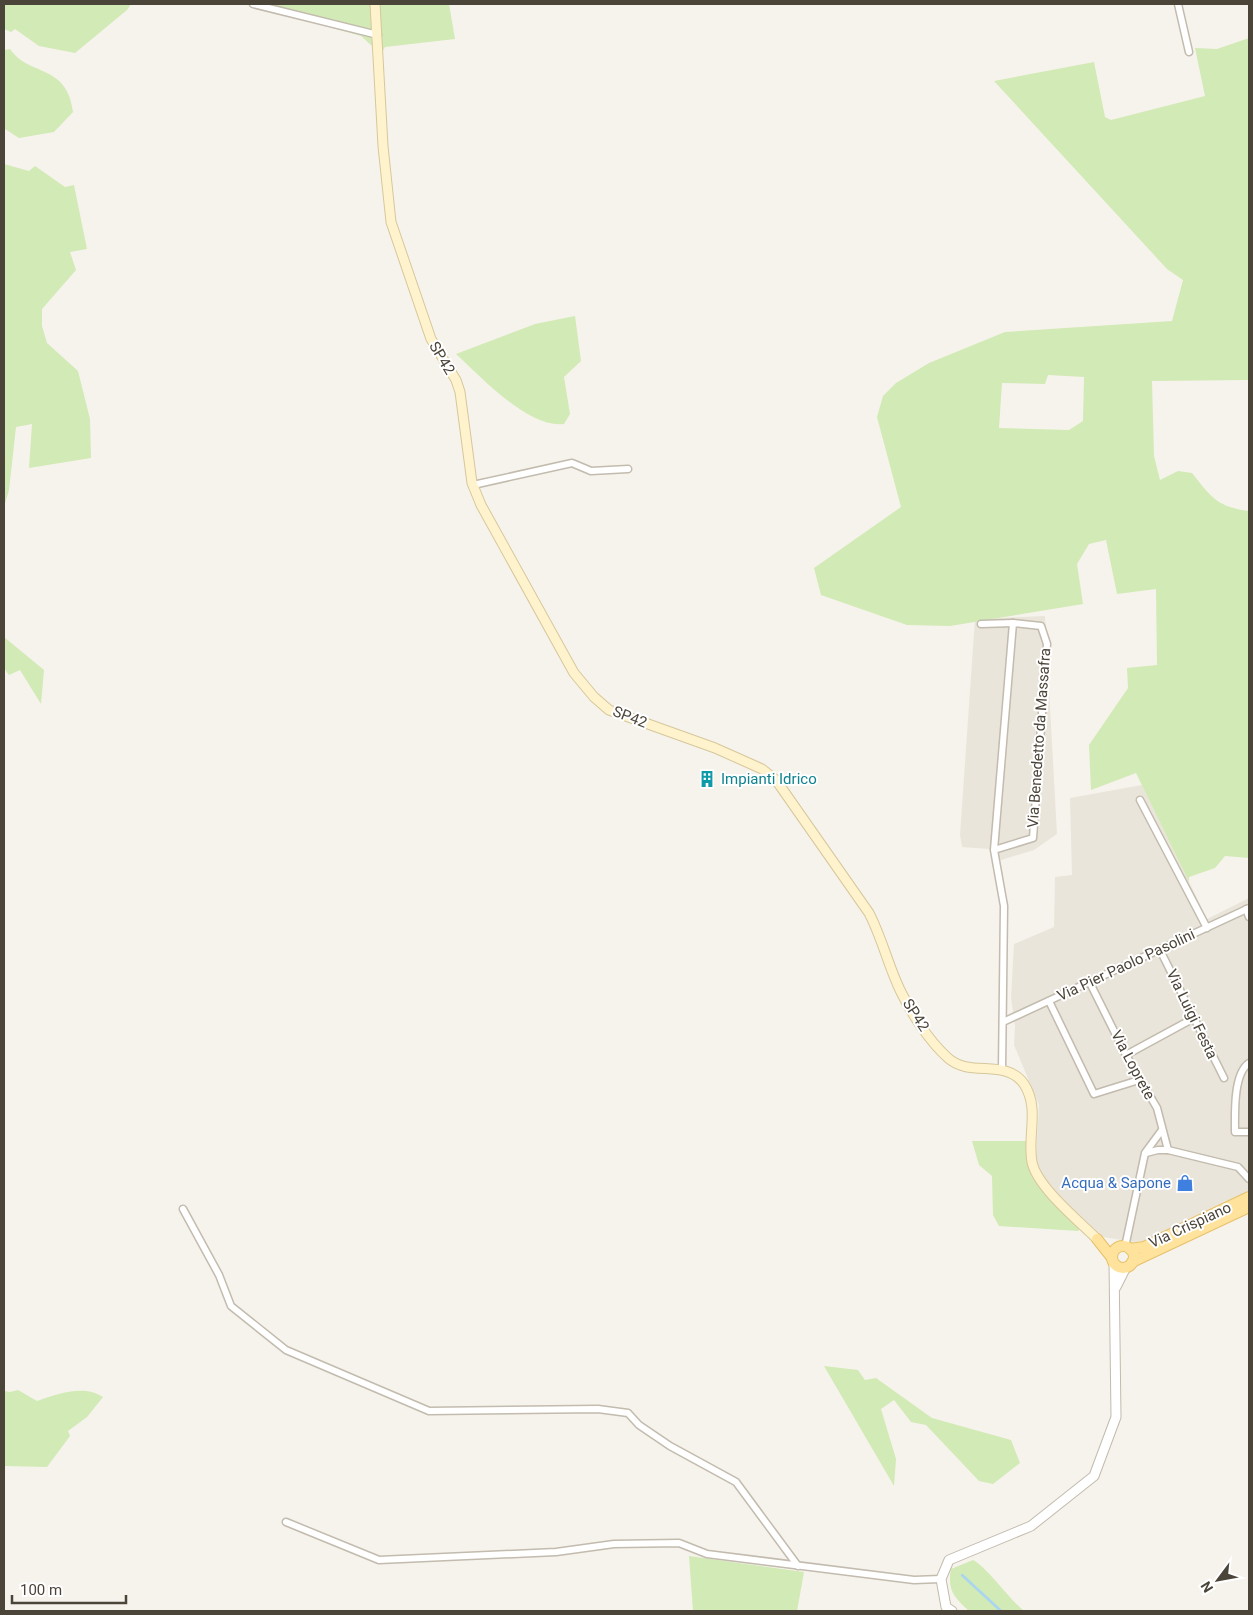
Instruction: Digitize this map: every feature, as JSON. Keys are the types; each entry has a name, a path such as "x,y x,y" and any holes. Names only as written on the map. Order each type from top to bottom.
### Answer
{"main road":[{"name":"SP42","path":"375,4 383,146 391,222 430,339 456,380 460,392 467,458 473,485 481,505 582,685 609,710 715,748 762,768 776,780 869,913 880,933 900,989 922,1026 937,1046 956,1064 966,1068 1002,1069"},
{"path":"1002,1069 1018,1077 1031,1101 1032,1162 1038,1178 1097,1239 1121,1268 1129,1265 1134,1256 1124,1248 1097,1239"},
{"name":"Via Crispiano","path":"1124,1248 1144,1247 1249,1197"},
{"name":"Via Crispiano","path":"1129,1265 1249,1207"},
{"path":"1113,1260 1114,1252 1124,1248"}],"street":[{"path":"253,4 378,36"},
{"path":"1178,4 1188,52"},
{"path":"473,485 572,463 591,471 628,469"},
{"path":"1002,1069 1004,906 994,850 1013,623"},
{"name":"Via Benedetto da Massafra","path":"981,624 1013,623 1041,626 1047,644 1033,838 994,850"},
{"path":"1140,800 1207,928"},
{"path":"1247,908 1249,917"},
{"name":"Via Pier Paolo Pasolini","path":"1003,1022 1247,908"},
{"name":"Via Luigi Festa","path":"1160,950 1224,1078"},
{"name":"Via Loprete","path":"1090,982 1139,1080 1157,1108 1168,1150"},
{"path":"1050,1001 1094,1094 1139,1080"},
{"path":"1126,1055 1194,1018"},
{"path":"1249,1063 1244,1066 1237,1090 1235,1132 1249,1132"},
{"path":"1124,1248 1145,1153 1162,1130"},
{"path":"1145,1153 1168,1150 1238,1167 1249,1179"},
{"path":"183,1209 219,1275 231,1306 286,1350 429,1411 598,1409 628,1413 639,1425 670,1446 736,1482 798,1566"},
{"path":"952,1611 946,1607 941,1579 949,1560 1031,1526 1094,1476 1116,1417 1116,1288 1113,1260"},
{"path":"1116,1288 1129,1265"},
{"path":"286,1522 379,1560 528,1554 614,1544 679,1543 707,1554 914,1580 941,1579"}],"shaded area":[{"path":"1045,616 1057,834 1034,850 1001,860 989,849 962,847 960,835 975,619"},
{"path":"1142,785 1207,919 1249,898 1249,1193 1148,1240 1134,1242 1103,1237 1045,1182 1037,1168 1039,1105 1014,1045 1015,1026 1011,998 1014,944 1054,927 1055,877 1072,875 1070,798"}],"green space":[{"path":"4,4 131,4 127,10 75,53 39,46 15,29 11,32 4,29"},
{"path":"249,4 370,4 372,46 361,36"},
{"path":"378,4 449,4 455,39 385,47 381,54"},
{"path":"1249,38 1249,380 1152,381 1154,456 1160,480 1178,471 1192,473 1210,495 1222,504 1249,511 1249,858 1225,856 1215,868 1189,877 1189,882 1136,773 1091,790 1089,745 1128,688 1127,668 1157,665 1156,589 1117,594 1106,540 1089,544 1077,564 1083,604 950,626 907,625 821,595 814,568 901,507 877,417 883,396 896,383 929,363 1005,332 1172,321 1183,280 1167,269 994,81 1094,62 1105,117 1111,120 1205,96 1195,48 1217,49","holes":["1048,375 1084,377 1083,421 1069,430 999,428 1002,383 1045,384"]},
{"path":"10,49 27,64 55,78 63,85 69,96 73,112 54,132 19,138 5,129 4,131 4,50"},
{"path":"4,164 29,171 35,166 65,187 74,185 87,249 70,252 76,270 42,309 42,326 47,343 78,371 90,419 91,458 29,468 32,424 16,427 9,490 4,507"},
{"path":"575,316 581,361 564,377 570,414 564,424 550,423 521,410 491,387 456,354 535,324"},
{"path":"4,637 44,670 41,704 20,670 9,675 4,668"},
{"path":"972,1141 1027,1141 1032,1177 1080,1228 1078,1231 999,1226 993,1215 992,1176 979,1165"},
{"path":"824,1366 858,1370 865,1380 876,1378 932,1418 1011,1440 1020,1463 993,1484 979,1481 926,1425 911,1422 894,1400 881,1409 896,1459 894,1486"},
{"path":"18,1390 37,1401 62,1393 79,1391 96,1393 103,1397 87,1417 68,1431 70,1436 47,1467 4,1466 4,1391"},
{"path":"689,1556 804,1572 797,1611 693,1611"},
{"path":"973,1560 985,1569 1024,1611 969,1611 964,1606 951,1588 951,1569"}],"waterway":[{"path":"962,1575 1001,1611"}],"place":[{"name":"Impianti Idrico","path":"707,779"},
{"name":"Acqua & Sapone","path":"1185,1183"}]}
